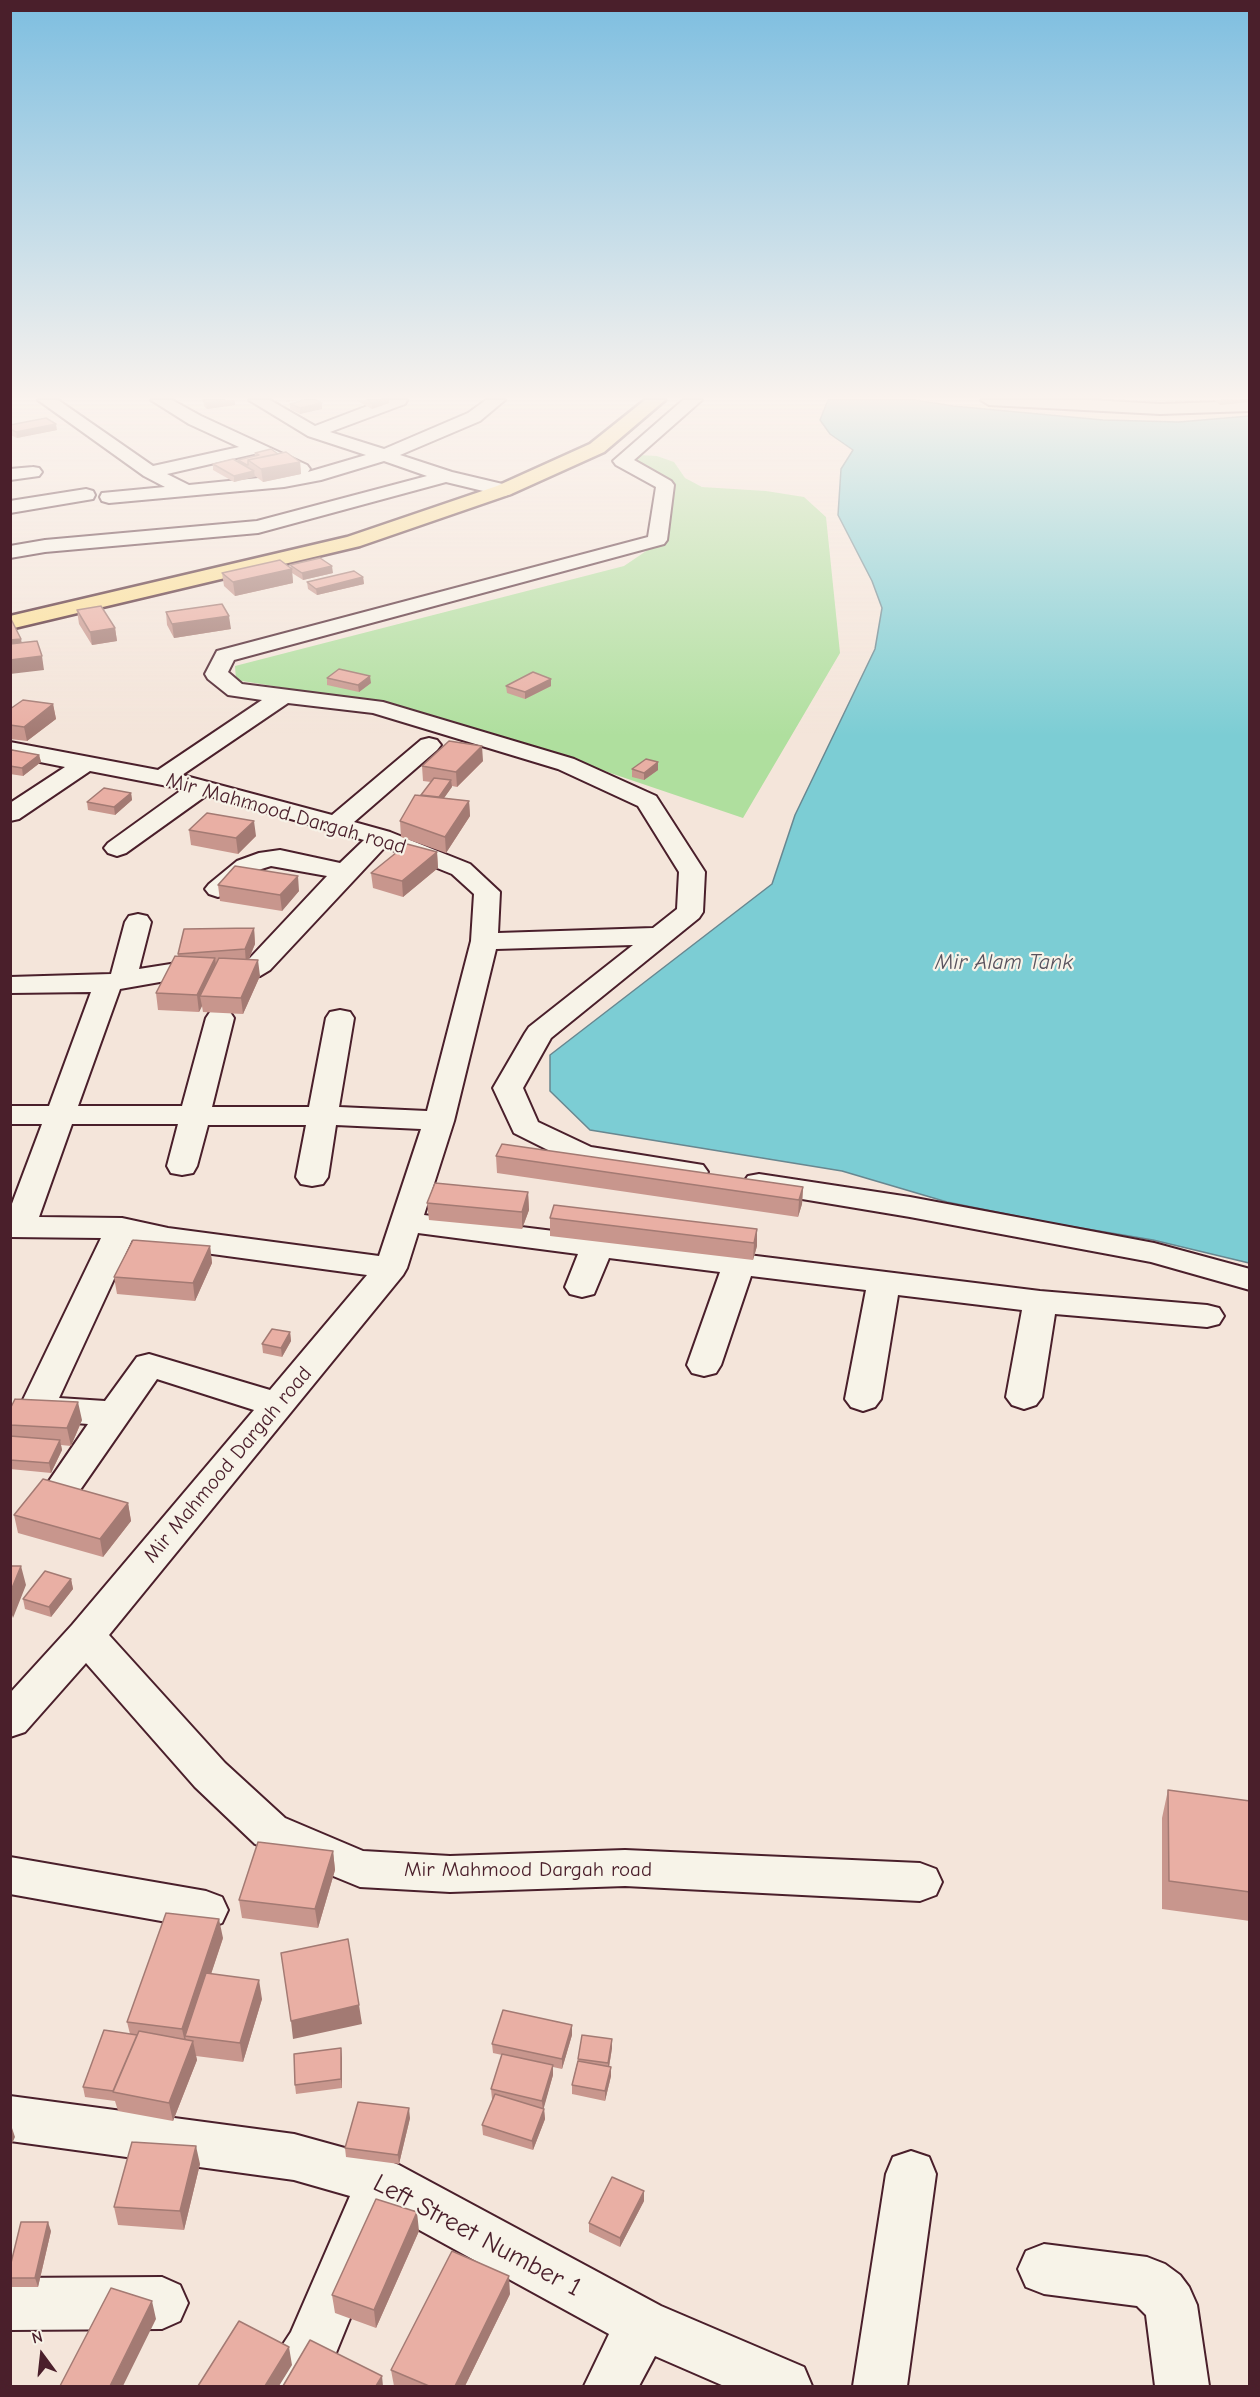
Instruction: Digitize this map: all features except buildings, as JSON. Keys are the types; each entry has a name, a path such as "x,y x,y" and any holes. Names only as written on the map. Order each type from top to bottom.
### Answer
{"main road":[{"path":"10,622 353,542 441,512"}],"street":[{"path":"10,552 45,546 258,527 314,512"},
{"path":"661,512 657,540 225,657 216,674 236,690 375,707 566,764 647,801 692,872 690,912 540,1033 508,1088 525,1127 583,1155 910,1207 1154,1253 1250,1280"},
{"path":"162,778 283,696"},
{"path":"337,824 429,745"},
{"name":"Mir Mahmood Dargah road","path":"10,749 203,786 381,837 461,869 487,892 484,941 439,1121 391,1269 86,1636 210,1774 270,1831 360,1869 450,1874 625,1868 920,1882"},
{"path":"10,814 85,764"},
{"path":"117,848 203,786"},
{"path":"10,985 116,982 177,971 250,970 260,964 345,872 381,837"},
{"path":"218,889 246,866 268,858 280,858 345,872"},
{"path":"138,922 116,982 15,1227 122,1228 168,1238 391,1269"},
{"path":"484,941 658,936"},
{"path":"182,1166 220,1018"},
{"path":"312,1177 340,1018"},
{"path":"10,1115 370,1116 439,1121"},
{"path":"405,1222 1040,1302 1207,1316"},
{"path":"114,1414 37,1408 122,1228"},
{"path":"582,1287 597,1246"},
{"path":"704,1365 740,1264"},
{"path":"863,1399 884,1282"},
{"path":"1024,1397 1040,1302"},
{"path":"67,1481 149,1365 278,1405"},
{"path":"10,1721 86,1636"},
{"path":"10,1875 206,1910"},
{"name":"Left Street Number 1","path":"10,2118 294,2157 381,2182 643,2324 785,2386"},
{"path":"880,2386 911,2174"},
{"path":"287,2386 310,2351 381,2182"},
{"path":"1044,2269 1147,2282 1162,2293 1171,2305 1182,2386"},
{"path":"10,2304 162,2303"},
{"path":"611,2386 643,2324"}],"green space":[{"path":"667,512 820,512 826,517 840,653 743,818 513,740 390,705 236,680 235,666 624,566 664,539"}],"water":[{"name":"Mir Alam Tank","path":"838,512 1249,512 1249,1263 1153,1240 947,1202 842,1171 590,1130 550,1091 550,1055 772,884 795,815 875,649 882,608 872,581"}]}
